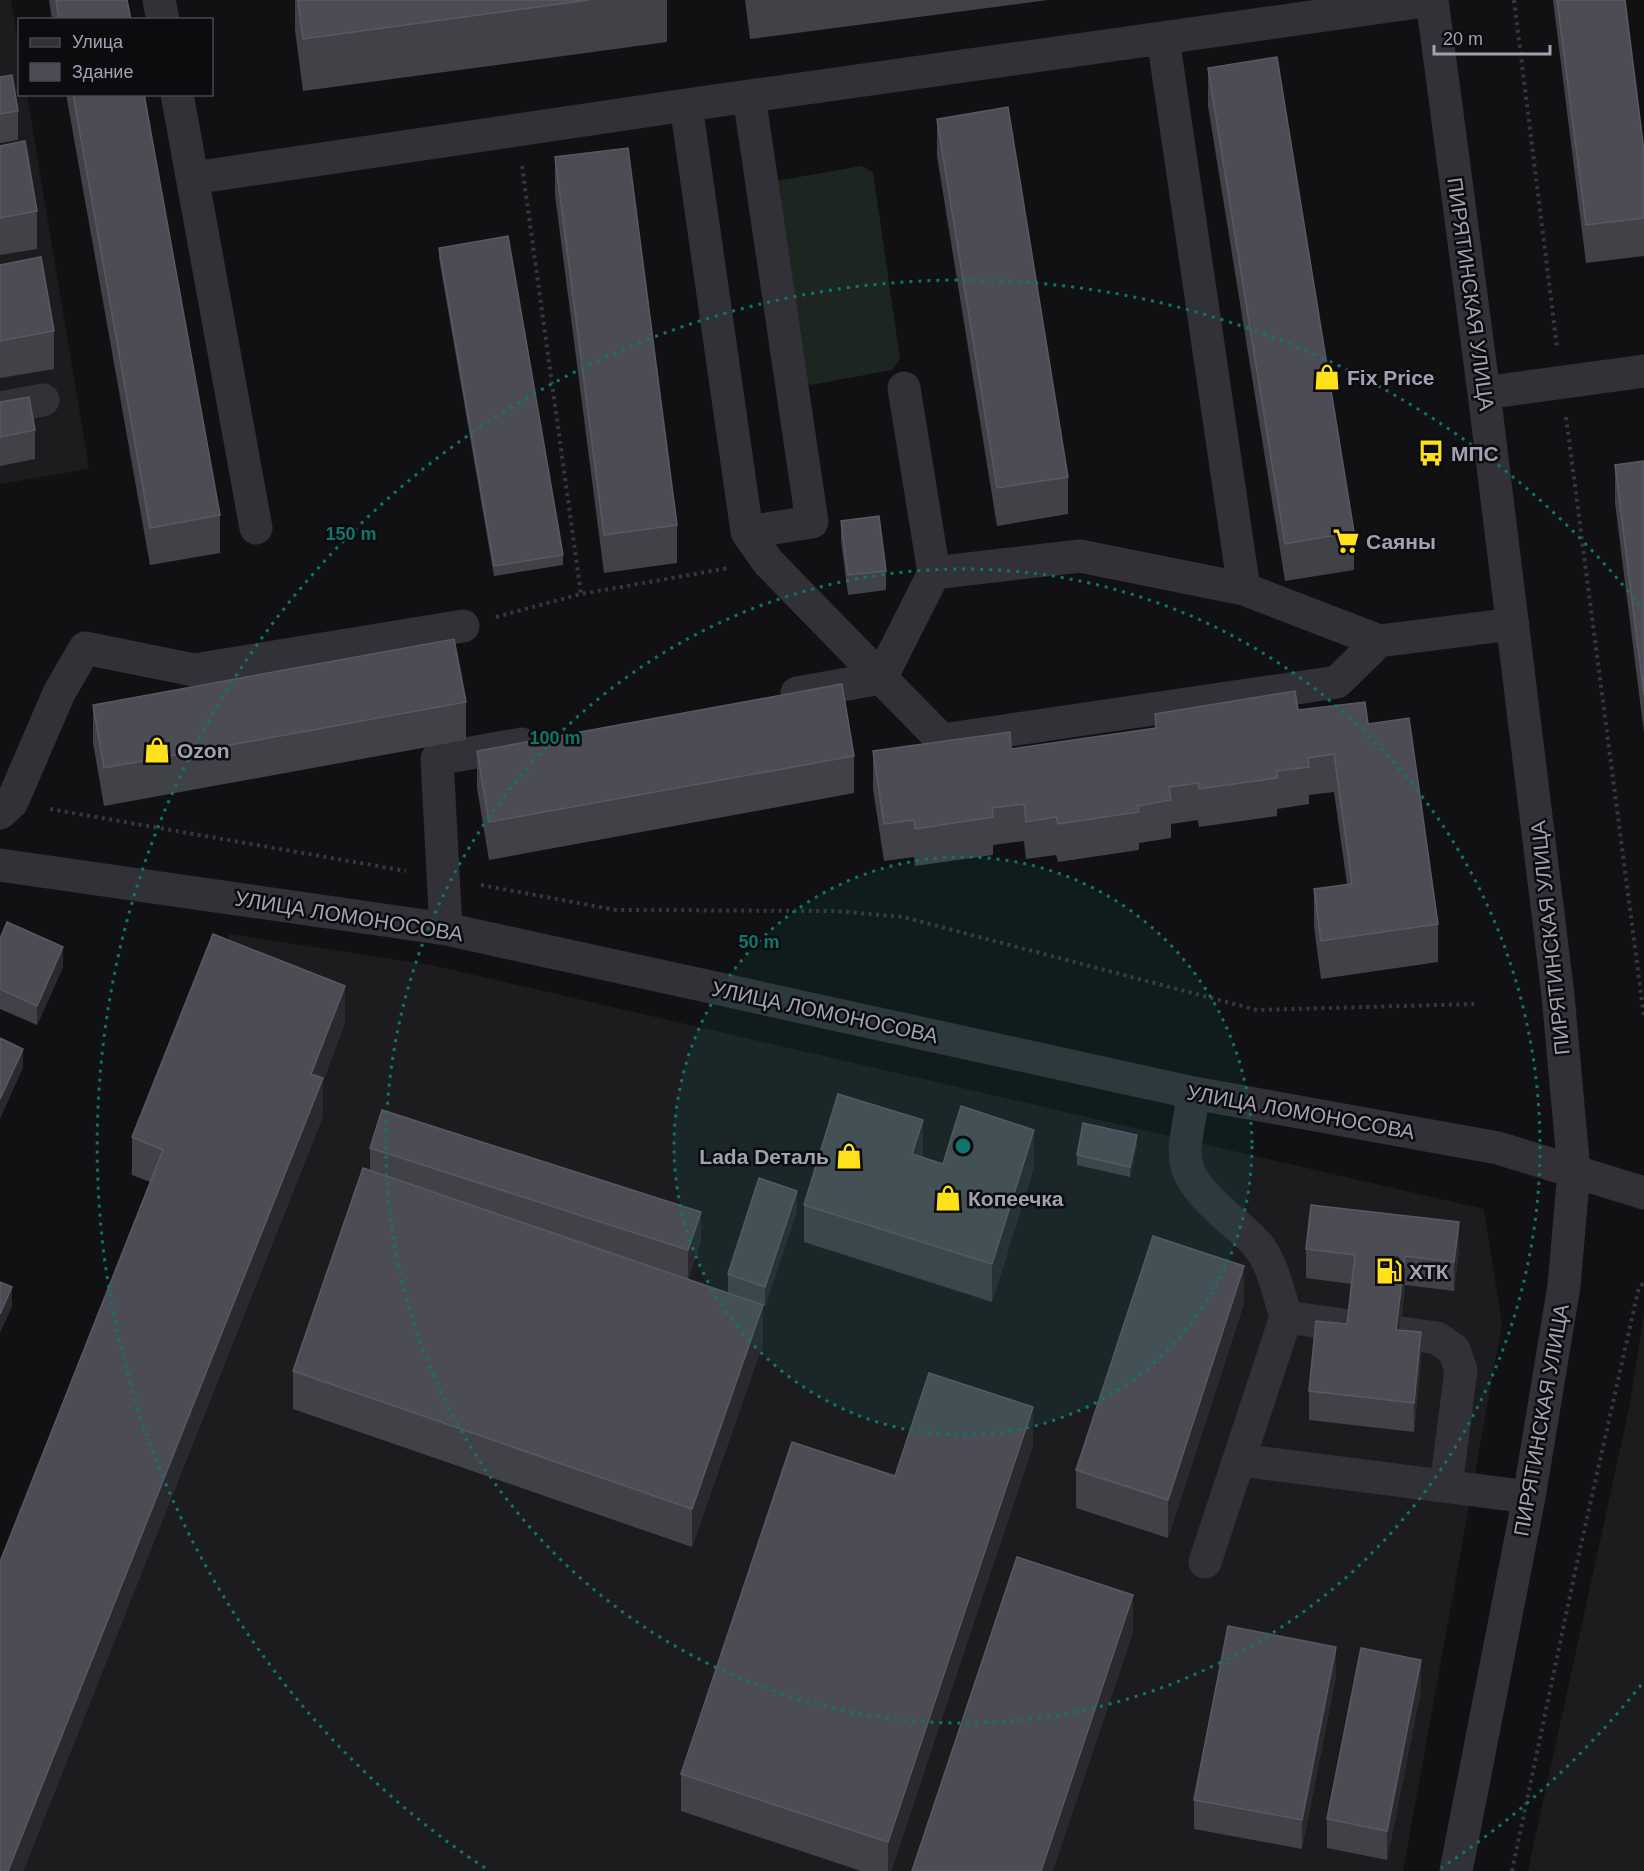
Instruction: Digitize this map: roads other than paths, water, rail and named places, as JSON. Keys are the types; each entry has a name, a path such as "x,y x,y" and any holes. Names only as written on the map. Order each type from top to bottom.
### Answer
{"street":[{"path":"159,0 163,18"},
{"path":"192,178 686,105 1432,0"},
{"name":"ПИРЯТИНСКАЯ УЛИЦА","path":"1432,0 1484,393 1558,995 1574,1171 1564,1286 1529,1497 1456,1871"},
{"path":"1163,38 1244,589"},
{"path":"177,96 256,528"},
{"path":"747,532 812,522 749,96"},
{"path":"686,105 747,532 768,562 942,740 1337,682 1379,641"},
{"path":"1484,393 1644,371"},
{"path":"881,678 934,573 904,388"},
{"path":"0,408 43,400"},
{"path":"934,573 1080,556 1244,589 1379,641 1513,624"},
{"path":"6,808 59,693 85,648 194,670 463,626"},
{"path":"764,699 881,678"},
{"path":"446,928 437,759 554,738"},
{"name":"УЛИЦА ЛОМОНОСОВА","path":"0,865 446,928 1194,1093 1498,1148 1644,1192"},
{"path":"1194,1093 1184,1152 1187,1171 1192,1183 1208,1200 1259,1247 1268,1261 1286,1317 1205,1562"},
{"path":"1286,1317 1437,1338 1455,1350 1461,1370 1446,1486"},
{"path":"1239,1460 1529,1497"}],"place":[{"name":"Fix Price","path":"1327,377"},
{"name":"МПС","path":"1431,453"},
{"name":"Саяны","path":"1346,541"},
{"name":"Ozon","path":"157,750"},
{"name":"Lada Dеталь","path":"849,1156"},
{"name":"Копеечка","path":"948,1198"},
{"name":"ХТК","path":"1389,1271"}]}
